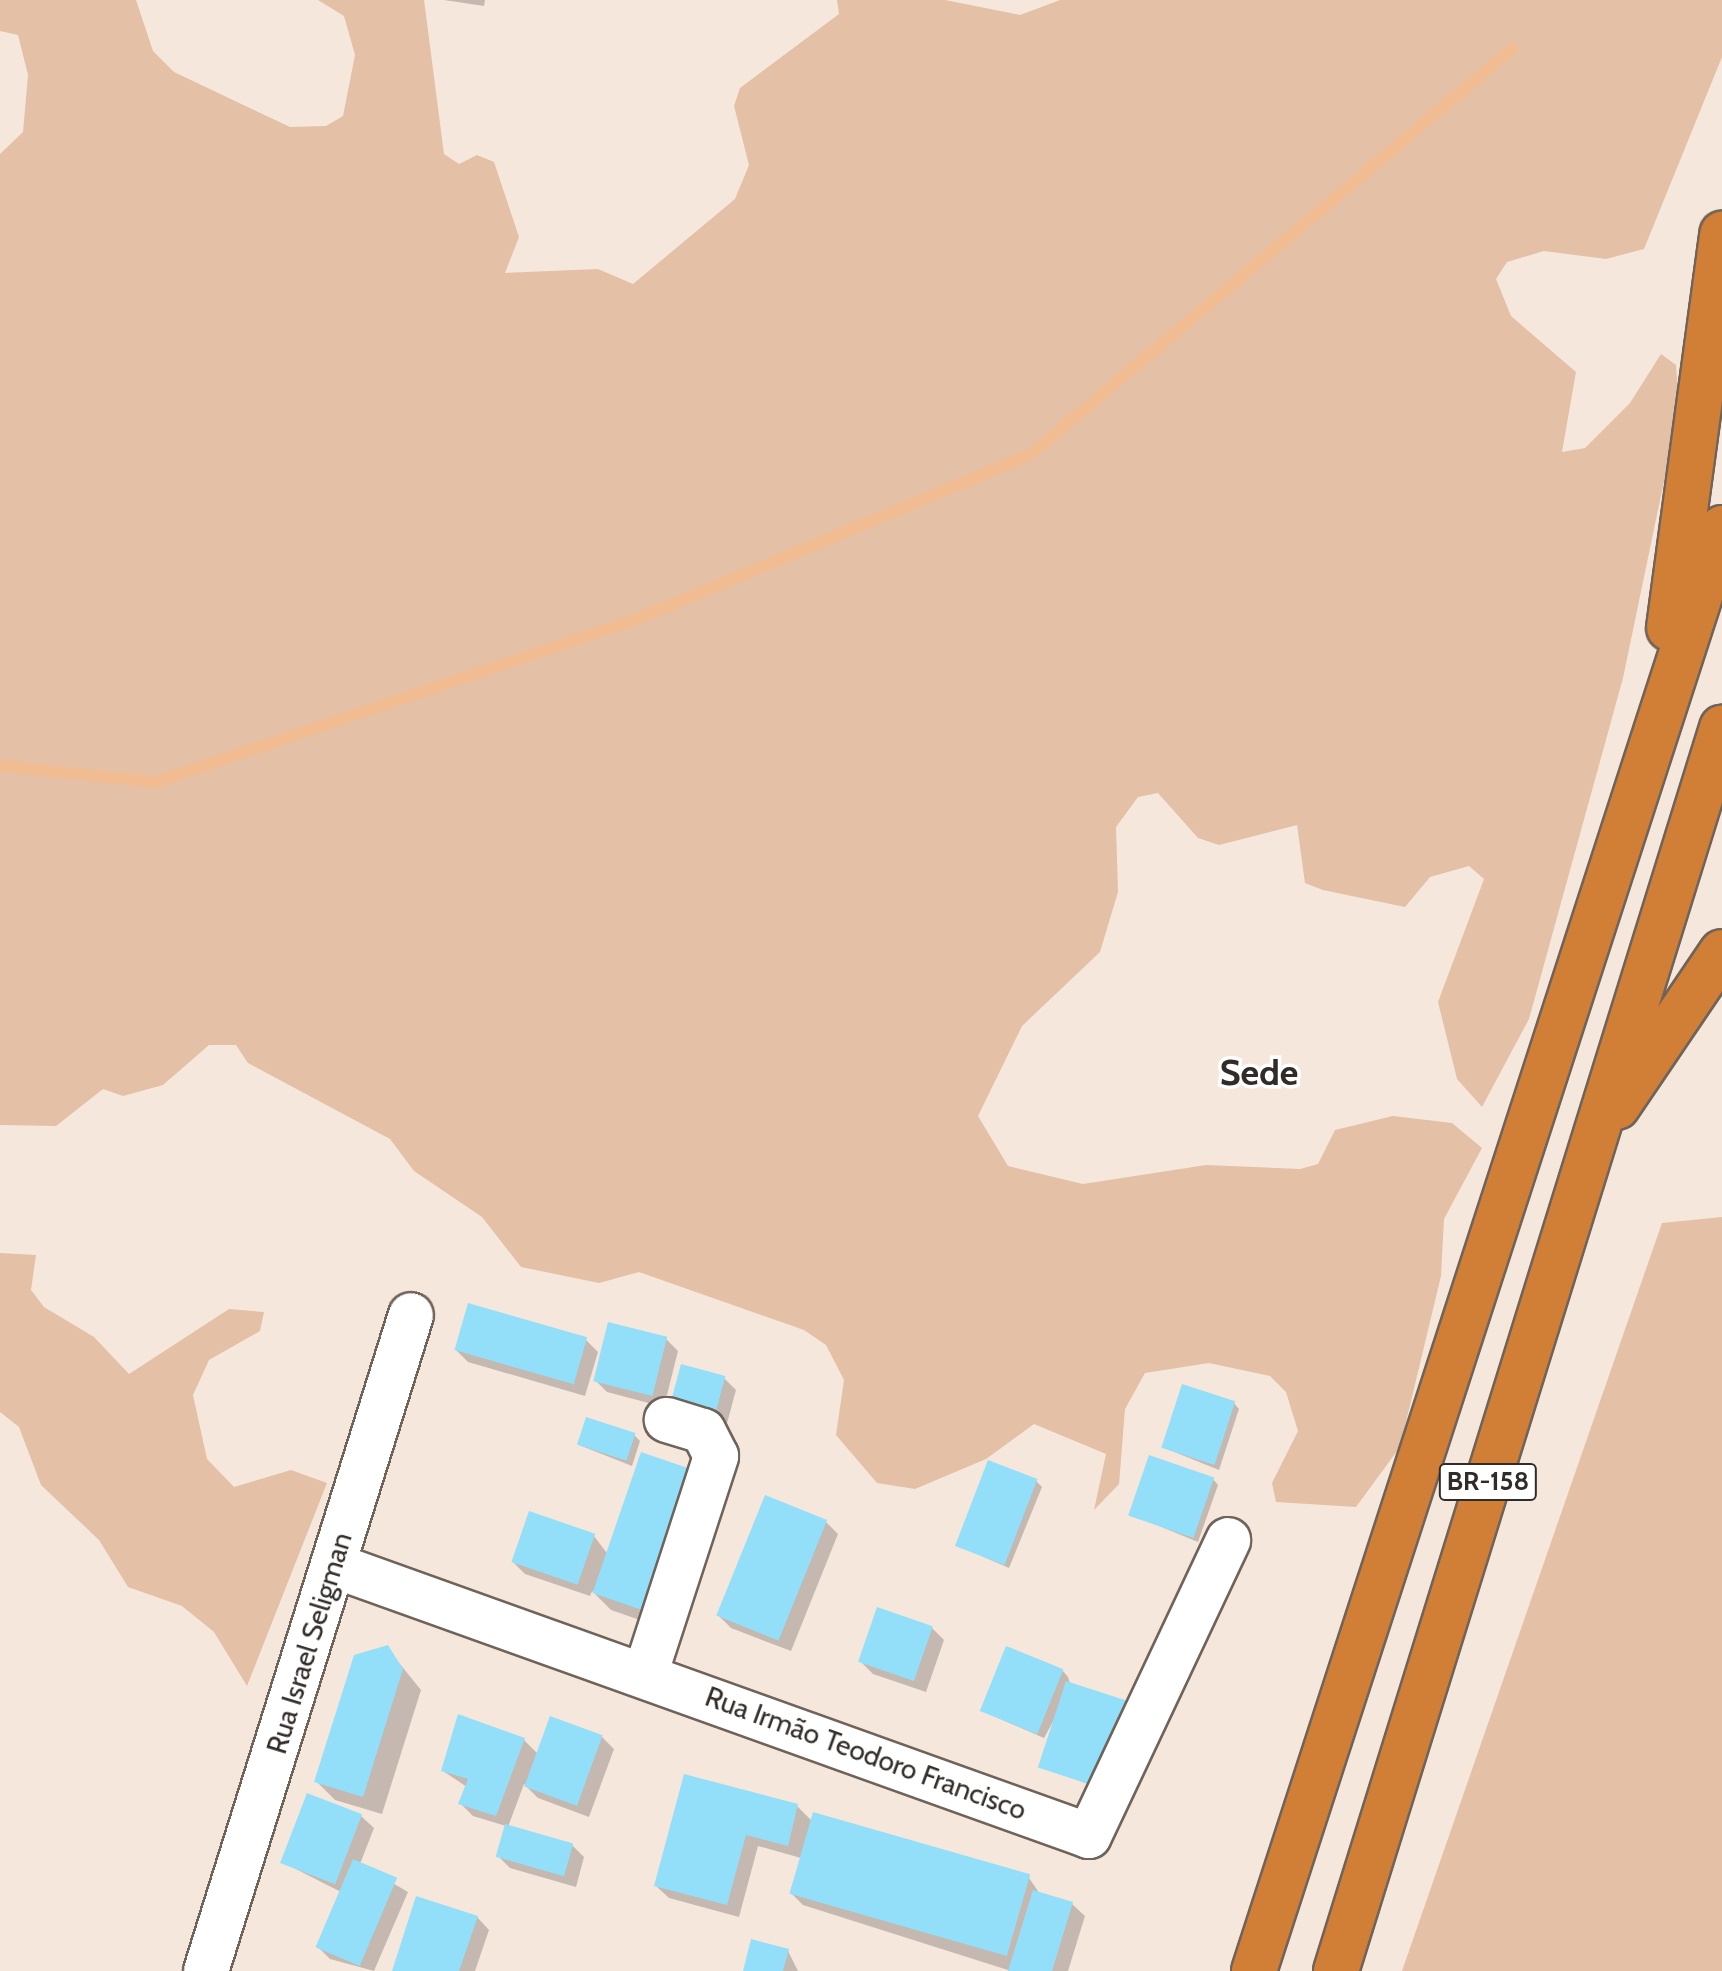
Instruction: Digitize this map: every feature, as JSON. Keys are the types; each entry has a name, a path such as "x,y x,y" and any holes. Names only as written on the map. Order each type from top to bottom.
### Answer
{"highway":[{"name":"BR-158","path":"1658,721 1722,234"},
{"name":"BR-158","path":"1254,1971 1722,528"},
{"name":"BR-158","path":"1336,1971 1722,728"},
{"name":"BR-158","path":"1593,1142 1722,952"}],"street":[{"name":"Rua Israel Seligman","path":"211,1969 411,1315"},
{"path":"646,1672 716,1456 703,1431 667,1420"},
{"name":"Rua Irmão Teodoro Francisco","path":"333,1565 646,1672 1089,1836 1228,1540"}],"shaded area":[{"path":"0,0 136,0 153,51 174,72 290,127 326,126 343,116 355,55 344,16 318,0 424,0 444,154 459,164 477,155 494,162 519,237 505,273 598,269 633,284 735,199 749,165 734,106 740,88 839,14 837,0 945,0 1020,15 1060,0 1722,0 1722,57 1644,249 1606,259 1544,251 1507,262 1496,279 1511,316 1576,372 1562,452 1585,448 1630,403 1661,354 1676,365 1679,409 1623,678 1529,1019 1482,1107 1457,1079 1438,1002 1484,879 1469,866 1430,877 1405,907 1323,890 1305,883 1297,825 1219,845 1198,838 1158,793 1138,797 1116,827 1118,892 1100,952 1022,1026 978,1116 1008,1166 1083,1184 1206,1165 1300,1169 1318,1164 1335,1130 1393,1116 1452,1123 1482,1148 1444,1219 1441,1276 1400,1447 1356,1507 1276,1502 1272,1483 1298,1431 1286,1392 1270,1376 1209,1363 1145,1373 1125,1409 1119,1484 1094,1510 1106,1454 1034,1424 986,1459 915,1489 877,1483 836,1435 844,1380 826,1345 804,1330 639,1272 599,1283 521,1267 482,1217 414,1171 390,1139 248,1063 236,1045 209,1045 163,1085 123,1096 103,1089 56,1126 0,1125 0,154 23,132 28,75 18,35 0,31"},
{"path":"1722,1217 1722,1971 1402,1971 1662,1223"},
{"path":"0,1253 36,1255 31,1290 44,1307 94,1337 129,1374 229,1309 264,1312 260,1331 209,1360 193,1395 207,1459 234,1487 291,1470 327,1483 247,1686 214,1632 182,1606 128,1587 99,1540 41,1485 19,1427 0,1412"}],"building":[{"path":"468,1303 587,1337 574,1384 454,1350"},
{"path":"608,1322 667,1337 652,1396 593,1381"},
{"path":"681,1364 725,1376 715,1416 670,1404"},
{"path":"1182,1384 1235,1401 1215,1465 1161,1448"},
{"path":"586,1417 635,1433 626,1461 577,1445"},
{"path":"641,1452 695,1471 646,1611 592,1593"},
{"path":"1149,1455 1214,1477 1193,1538 1128,1516"},
{"path":"988,1460 1037,1479 1005,1565 955,1546"},
{"path":"765,1495 827,1520 778,1641 716,1616"},
{"path":"529,1511 595,1534 578,1585 511,1562"},
{"path":"877,1607 933,1626 914,1681 858,1662"},
{"path":"388,1645 403,1669 363,1797 314,1782 354,1655"},
{"path":"1006,1646 1063,1669 1037,1734 980,1711"},
{"path":"1066,1681 1128,1701 1100,1788 1038,1768"},
{"path":"458,1714 525,1738 496,1816 458,1804 468,1779 441,1771"},
{"path":"550,1716 603,1735 577,1806 524,1786"},
{"path":"684,1774 798,1804 788,1846 746,1835 727,1905 654,1886"},
{"path":"307,1793 362,1814 335,1884 280,1863"},
{"path":"813,1812 1030,1874 1007,1956 790,1894"},
{"path":"505,1824 573,1844 564,1876 496,1857"},
{"path":"353,1859 397,1878 360,1966 315,1947"},
{"path":"1033,1890 1073,1902 1052,1971 1008,1971"},
{"path":"416,1896 478,1916 459,1971 392,1971"},
{"path":"751,1939 789,1949 783,1971 743,1971"}],"waterway":[{"path":"0,766 156,782 637,619 1031,454 1512,49"}],"district":[{"name":"Sede","path":"1259,1073"}]}
